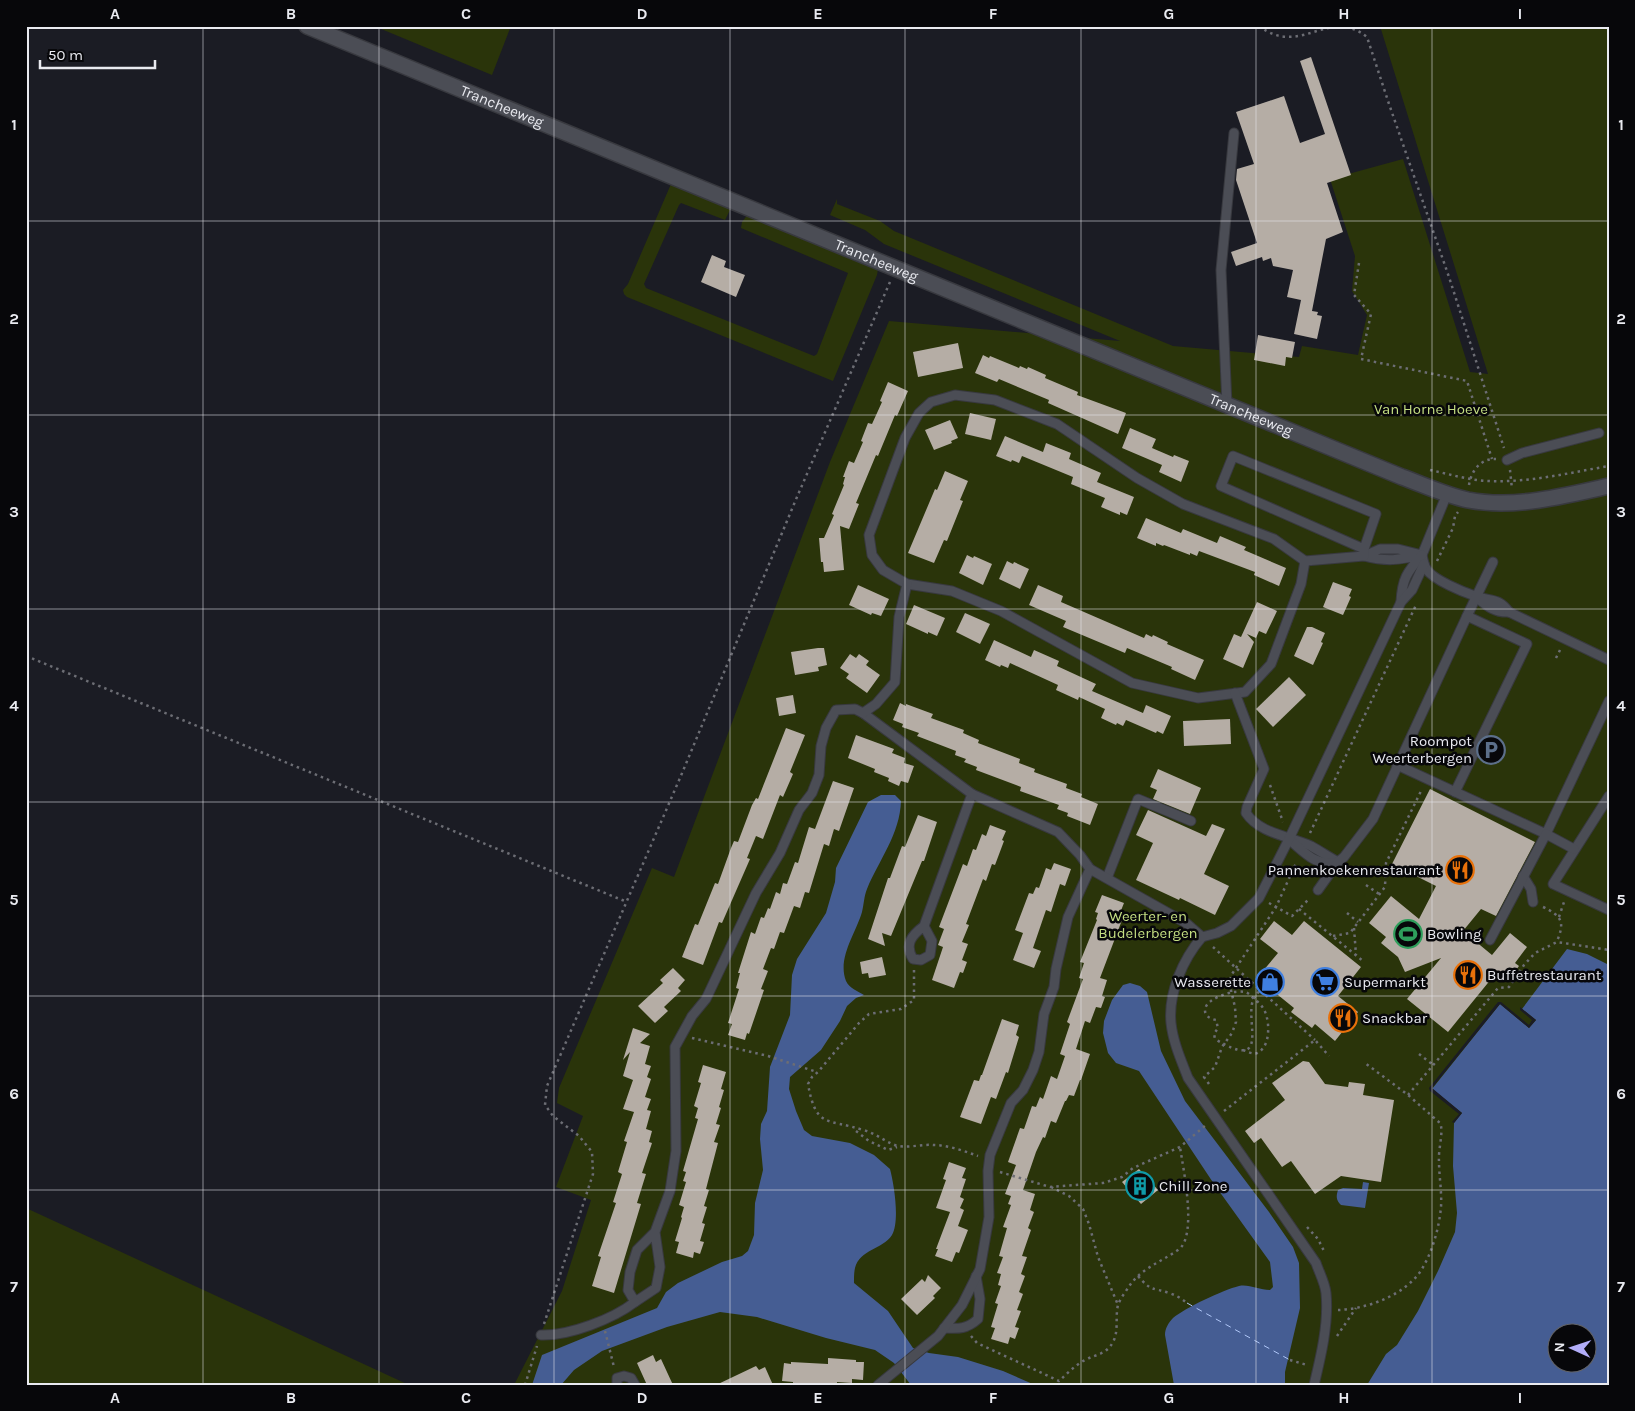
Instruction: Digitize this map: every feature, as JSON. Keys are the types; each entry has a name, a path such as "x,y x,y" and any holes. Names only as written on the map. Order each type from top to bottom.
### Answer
{"street":[{"name":"Trancheeweg","path":"307,26 1447,494 1467,500 1486,502 1536,502 1609,486"}],"lane":[{"path":"1227,405 1222,270 1234,133"},
{"path":"1305,561 1301,584 1270,664 1245,692 1198,698 1132,683 1001,611 952,591 907,584 883,570 872,555 869,535 905,438 919,413 931,402 955,395 995,400 1057,424 1136,478 1183,504 1274,539 1305,561 1364,552"},
{"path":"1507,460 1522,452 1599,433"},
{"path":"1364,552 1376,514 1233,456 1221,486 1380,560 1423,560"},
{"path":"1314,1385 1322,1348 1326,1310 1326,1291 1316,1263 1188,1078 1175,1046 1170,1021 1173,996 1183,966 1202,937 1217,933 1230,926 1260,898 1401,602 1402,586 1409,569 1423,560 1447,494"},
{"path":"1423,560 1433,577 1476,597 1486,606 1499,613 1509,612 1609,660"},
{"path":"1318,890 1338,862 1374,819 1397,765 1493,562"},
{"path":"863,713 876,704 895,682 899,617 907,584"},
{"path":"1455,792 1527,644 1467,616"},
{"path":"1235,693 1264,769 1246,813 1256,824 1303,848 1320,863 1338,862"},
{"path":"1490,940 1546,834 1609,702"},
{"path":"635,1302 628,1290 630,1272 637,1250 655,1232 670,1192 676,1152 675,1047 692,1016 706,998 756,892 780,853 798,810 812,793 819,776 821,746 826,728 836,710 855,709 863,713 972,794 1058,832 1080,855 1090,869 1186,922 1202,937"},
{"path":"1397,765 1546,834 1574,849"},
{"path":"924,926 932,941 930,955 921,960 915,959 909,952 909,941 924,926 972,794"},
{"path":"1609,796 1553,884 1609,910"},
{"path":"1106,878 1138,799 1190,821"},
{"path":"878,1385 938,1336 962,1305 980,1269 989,1217 989,1168 993,1147 1012,1103 1024,1090 1033,1070 1044,1014 1054,987 1056,969 1068,917 1090,869"},
{"path":"1523,876 1532,889 1533,902"},
{"path":"541,1335 567,1334 602,1320 627,1309 656,1288 660,1267 655,1232"},
{"path":"944,1328 958,1329 969,1326 978,1319 980,1299 976,1276"},
{"path":"617,1381 624,1376 631,1378 635,1385"}],"path":[{"path":"1259,26 1268,33 1282,38 1297,37 1334,26 1360,31 1367,37 1388,104 1449,277 1507,460"},
{"path":"1359,263 1354,295 1371,314 1361,359 1467,381 1492,458 1476,467 1472,474 1466,510 1457,512 1453,528 1430,574"},
{"path":"525,1385 592,1174 592,1152 579,1136 553,1116 545,1105 547,1086 895,269"},
{"path":"1470,479 1486,481 1534,479 1609,466"},
{"path":"1225,1043 1232,1033 1236,1022 1235,1007 1229,982 1232,974 1276,907 1418,601"},
{"path":"26,656 627,902"},
{"path":"1264,769 1289,840"},
{"path":"1333,936 1350,933 1385,887 1386,863 1427,779"},
{"path":"1366,885 1379,894"},
{"path":"1260,898 1292,916 1318,890"},
{"path":"1559,917 1569,891"},
{"path":"1533,902 1557,913 1562,930 1557,942"},
{"path":"1299,909 1363,961"},
{"path":"1347,913 1358,922"},
{"path":"1354,928 1356,955"},
{"path":"1202,937 1315,1040 1329,1056"},
{"path":"1408,1095 1432,1064 1498,988 1509,986 1535,953 1557,942 1609,950"},
{"path":"899,1146 863,1129 828,1121 819,1115 812,1104 808,1084 859,1023 869,1014 902,1009 914,1000 915,959"},
{"path":"1243,1050 1249,1047 1254,1036 1252,1014 1254,998 1260,990"},
{"path":"1231,992 1247,993 1254,998 1261,1004 1268,1024 1264,1047 1257,1054 1234,1048 1215,1038 1214,1034 1218,1024 1216,1020 1208,1018 1206,1015 1206,1008 1210,1001 1231,992"},
{"path":"681,1035 768,1056 818,1072"},
{"path":"1216,1118 1315,1040"},
{"path":"1420,1054 1432,1064"},
{"path":"1326,1310 1356,1308 1378,1301 1409,1284 1422,1269 1437,1234 1441,1204 1438,1146 1442,1127 1440,1123 1408,1095 1364,1063"},
{"path":"1050,1187 1111,1181 1122,1177 1133,1168 1181,1146 1205,1126"},
{"path":"856,1131 888,1150 899,1146 946,1146 981,1158 989,1168 1050,1187 1069,1196 1083,1209 1098,1257 1118,1304 1114,1341 1108,1350 1098,1356 1086,1359 1058,1383 976,1343 970,1335 969,1326"},
{"path":"1118,1304 1129,1286 1138,1276 1180,1249 1185,1243 1188,1216 1181,1146"},
{"path":"1138,1276 1146,1285 1153,1289 1168,1292 1187,1303"},
{"path":"1322,1348 1335,1341 1356,1308"},
{"path":"602,1320 617,1381"},
{"path":"1290,1360 1318,1368"}],"green space":[{"path":"374,26 511,26 492,75"},
{"name":"Weerter- en Budelerbergen","path":"1380,26 1609,26 1609,1385 514,1385 562,1291 591,1200 556,1187 583,1116 557,1103 559,1088 652,868 674,877 830,462 889,321 1120,341 884,244 865,230 830,215 837,199 837,204 880,221 894,231 1173,346 1299,357 1302,346 1358,355 1367,315 1352,291 1355,256 1330,179 1403,159 1470,372 1488,374"},
{"path":"671,184 731,208 725,220 681,203 644,284 646,288 814,356 817,354 848,273 741,228 742,222 748,214 878,269 833,381 627,297 624,294 623,290 628,284"},
{"path":"26,1208 409,1385 26,1385"}],"water":[{"path":"881,795 895,795 901,801 900,813 893,836 866,892 862,912 848,946 844,963 847,983 854,990 864,995 856,998 847,1006 840,1021 821,1050 790,1077 789,1089 804,1130 812,1136 850,1143 874,1155 890,1169 896,1202 894,1229 888,1240 861,1257 855,1270 854,1283 888,1311 913,1348 929,1353 958,1357 1003,1371 1035,1385 911,1385 894,1363 875,1350 826,1338 757,1317 720,1312 667,1327 602,1351 574,1370 561,1385 532,1385 542,1355 657,1308 666,1292 678,1283 722,1262 742,1256 748,1251 754,1235 755,1203 763,1170 760,1139 761,1124 767,1111 770,1067 790,1015 792,975 797,959 826,913 835,882 836,868 868,802"},
{"path":"1567,949 1587,954 1609,965 1609,1385 1367,1385 1386,1354 1397,1345 1418,1311 1455,1232 1457,1213 1453,1166 1454,1123 1462,1113 1432,1089 1500,1004 1529,1028 1536,1020 1522,1009"},
{"path":"1130,983 1140,986 1147,992 1161,1051 1185,1101 1269,1212 1293,1247 1299,1263 1300,1308 1285,1372 1285,1385 1174,1385 1165,1335 1167,1326 1173,1318 1214,1295 1232,1288 1247,1286 1270,1290 1273,1287 1270,1262 1214,1184 1139,1071 1116,1063 1108,1053 1103,1033 1104,1021 1112,1000 1123,985"},
{"path":"1363,1182 1369,1183 1365,1208 1341,1205 1337,1198 1338,1190 1343,1188 1362,1189"}],"pier":[{"path":"1498,1002 1501,1002 1529,1025 1532,1020 1520,1010 1520,1007 1536,1020 1529,1028 1500,1004 1432,1088 1462,1113 1454,1123 1452,1122 1459,1114 1430,1091 1429,1088"}],"building":[{"path":"1311,57 1351,175 1327,183 1343,232 1326,239 1312,311 1318,312 1317,315 1322,316 1317,339 1294,334 1301,300 1287,297 1293,270 1273,266 1271,258 1263,261 1262,257 1236,266 1231,252 1257,243 1236,180 1237,169 1254,164 1236,112 1284,96 1300,143 1325,134 1300,61"},
{"path":"712,255 726,261 724,267 745,275 736,297 701,282"},
{"path":"1258,335 1295,342 1292,358 1286,357 1285,366 1254,360"},
{"path":"958,343 963,368 918,377 913,352"},
{"path":"983,355 1019,368 1020,366 1027,369 1028,367 1046,375 1045,378 1078,392 1077,395 1126,413 1118,434 1048,403 1049,400 999,379 997,382 975,373"},
{"path":"888,382 908,391 897,416 895,415 878,456 876,455 856,503 859,504 849,529 840,526 844,570 824,572 823,562 821,562 819,538 824,538 844,485 845,477 843,477 849,461 854,463 863,442 861,441 868,423 872,424 882,402 880,401"},
{"path":"970,413 996,419 991,440 965,434"},
{"path":"950,420 958,438 951,441 952,443 934,450 925,430"},
{"path":"1130,428 1156,439 1152,448 1173,457 1174,455 1189,461 1181,482 1159,472 1162,465 1122,448"},
{"path":"1005,436 1043,452 1046,443 1071,453 1069,459 1101,473 1097,482 1134,497 1127,515 1120,512 1120,515 1101,507 1105,498 1071,484 1073,477 1022,456 1019,463 996,456"},
{"path":"945,471 968,481 960,500 963,501 947,541 944,540 934,563 908,553 935,489 937,490"},
{"path":"1146,518 1181,533 1183,529 1217,543 1220,536 1246,547 1244,550 1286,568 1279,586 1254,575 1255,572 1199,551 1197,556 1190,553 1190,555 1164,545 1156,543 1156,546 1137,538"},
{"path":"967,555 992,564 983,585 959,573"},
{"path":"1007,561 1029,569 1020,589 999,579"},
{"path":"1333,582 1352,589 1349,596 1351,597 1343,615 1323,607"},
{"path":"858,585 889,599 881,616 872,613 871,615 849,605"},
{"path":"1038,585 1063,596 1061,602 1144,638 1146,634 1152,637 1153,635 1168,642 1167,644 1204,660 1195,680 1171,669 1172,667 1127,648 1125,653 1063,627 1066,621 1029,605"},
{"path":"1257,602 1277,611 1266,634 1259,631 1256,638 1247,634 1254,642 1243,668 1223,659 1234,634 1241,637"},
{"path":"914,605 945,618 937,636 906,624"},
{"path":"965,613 990,624 980,644 956,632"},
{"path":"1307,627 1312,627 1325,633 1321,642 1323,643 1313,665 1294,656"},
{"path":"994,640 1031,657 1034,650 1059,661 1057,666 1096,684 1092,691 1143,713 1146,705 1171,716 1163,734 1157,731 1156,733 1126,720 1123,726 1117,723 1116,725 1101,718 1105,709 1079,697 1078,700 1056,690 1058,685 1010,663 1008,668 1001,665 1000,667 985,660"},
{"path":"824,648 827,665 818,667 819,671 795,675 791,652"},
{"path":"850,654 856,658 859,654 869,661 866,665 880,675 867,693 846,678 849,674 840,668"},
{"path":"1289,677 1306,695 1273,727 1256,709"},
{"path":"793,695 796,713 779,716 776,698"},
{"path":"900,703 933,714 931,718 964,730 963,733 979,740 978,743 1020,759 1019,763 1035,769 1034,772 1067,784 1066,788 1082,794 1081,797 1098,804 1090,825 1067,816 1068,813 1057,809 1059,805 1020,791 1021,787 976,770 977,767 964,762 966,759 955,755 956,751 917,736 919,733 902,727 903,724 893,720"},
{"path":"1230,719 1231,744 1184,746 1183,721"},
{"path":"786,728 805,735 790,772 793,774 783,797 780,795 763,839 756,836 747,858 750,859 722,923 719,922 703,965 682,957 695,924 698,925 715,883 718,884 734,841 738,842 752,805 756,798 758,799"},
{"path":"856,735 894,749 892,753 905,758 904,763 914,766 908,783 901,781 899,786 888,781 889,778 874,772 875,769 848,758"},
{"path":"1158,769 1201,788 1190,814 1153,799 1157,790 1150,787"},
{"path":"833,781 854,788 839,831 834,829 829,846 824,844 809,893 805,892 800,908 794,906 784,933 780,932 774,949 771,948 763,969 768,971 761,989 764,990 749,1034 747,1033 745,1040 728,1035 732,1024 728,1023 739,989 736,988 740,973 738,973 751,932 755,934 761,917 764,918 768,908 770,909 776,892 780,894 783,883 787,884 795,862 798,863 809,827 815,829"},
{"path":"1430,789 1535,842 1496,916 1481,909 1463,931 1492,955 1510,933 1527,947 1515,963 1519,966 1507,982 1496,973 1448,1032 1407,999 1441,958 1405,972 1398,957 1381,943 1386,937 1369,923 1391,896 1419,919 1436,886 1392,864"},
{"path":"1148,810 1206,836 1212,824 1225,829 1204,874 1229,886 1215,915 1136,880 1153,843 1136,835"},
{"path":"918,815 937,822 924,861 922,861 891,936 882,933 885,946 868,939 888,878 890,878 902,846 905,847"},
{"path":"990,825 1006,831 1002,840 1004,841 995,865 992,864 986,881 983,879 966,924 969,925 962,942 968,944 962,960 967,962 963,973 960,972 954,988 932,980 943,947 938,945 944,929 939,927 963,864 967,866 973,849 976,850 982,834 986,836"},
{"path":"1054,863 1071,869 1065,886 1060,884 1051,912 1046,910 1033,948 1041,951 1034,968 1013,960 1023,933 1015,930 1029,893 1033,894 1036,887 1039,888 1046,868 1051,870"},
{"path":"1102,895 1124,903 1118,918 1122,920 1100,978 1107,980 1102,996 1105,997 1101,1008 1096,1007 1090,1023 1085,1021 1076,1049 1090,1054 1081,1080 1074,1096 1069,1095 1065,1101 1056,1123 1051,1121 1045,1138 1043,1137 1036,1152 1023,1190 1035,1194 1030,1210 1034,1212 1028,1228 1031,1230 1022,1256 1027,1257 1021,1274 1025,1276 1019,1292 1023,1294 1017,1310 1021,1311 1015,1327 1019,1328 1015,1339 1010,1337 1008,1344 991,1339 995,1328 991,1327 998,1304 995,1303 1001,1286 998,1285 1001,1274 997,1273 1003,1257 999,1256 1007,1228 1003,1227 1011,1205 1008,1204 1011,1196 1005,1194 1016,1165 1008,1162 1020,1128 1024,1129 1032,1106 1036,1107 1040,1097 1043,1099 1051,1076 1057,1079 1065,1056 1060,1054 1070,1024 1067,1022 1083,979 1079,978 1084,963 1080,962 1097,920 1098,913 1095,912"},
{"path":"1274,921 1292,935 1304,921 1361,967 1338,996 1358,1012 1335,1041 1315,1024 1312,1028 1291,1012 1294,1008 1257,978 1278,953 1260,939"},
{"path":"882,957 886,975 869,978 868,973 862,974 860,962"},
{"path":"673,968 685,980 678,988 681,991 664,1007 668,1011 655,1023 638,1006 663,983 660,980"},
{"path":"1002,1019 1019,1025 1016,1035 1019,1037 1008,1073 1006,1072 996,1099 991,1097 981,1124 960,1117 974,1080 979,1081 982,1075"},
{"path":"633,1028 650,1034 640,1043 650,1046 645,1064 651,1066 647,1077 651,1079 645,1097 651,1099 647,1110 651,1111 646,1129 652,1131 649,1142 652,1143 642,1173 646,1174 637,1203 641,1204 614,1293 592,1286 601,1257 598,1256 616,1203 613,1202 622,1174 618,1172 627,1142 624,1141 634,1112 623,1109 633,1080 623,1076 630,1052 623,1060"},
{"path":"1303,1061 1309,1062 1325,1084 1348,1087 1349,1082 1365,1084 1363,1095 1394,1100 1381,1182 1341,1176 1315,1194 1291,1161 1282,1167 1261,1138 1254,1143 1245,1131 1285,1100 1272,1083"},
{"path":"703,1065 726,1072 721,1089 724,1090 719,1107 721,1108 716,1124 720,1125 714,1142 718,1143 706,1189 709,1190 704,1206 707,1207 702,1223 705,1224 700,1241 704,1242 700,1254 694,1252 693,1258 676,1253 679,1242 675,1241 684,1207 679,1205 686,1182 683,1181 686,1172 683,1171 698,1119 695,1118 698,1108 694,1106 701,1083 698,1082"},
{"path":"949,1162 966,1168 962,1178 966,1179 960,1197 964,1199 960,1208 964,1210 958,1226 968,1230 959,1253 956,1252 952,1262 935,1256 950,1212 936,1208 946,1180 943,1179"},
{"name":"Chill Zone","path":"1139,1169 1158,1190 1141,1204 1122,1182"},
{"path":"928,1275 941,1288 933,1296 935,1298 917,1315 901,1299 922,1279 925,1282"},
{"path":"653,1355 656,1362 661,1359 673,1385 647,1385 637,1363"},
{"path":"828,1358 864,1362 863,1380 852,1379 852,1383 837,1382 837,1385 793,1385 793,1382 782,1381 784,1363 828,1364"},
{"path":"756,1366 759,1370 765,1367 773,1385 716,1385"}],"ferry route":[{"path":"1187,1303 1290,1360"}],"place":[{"name":"Roompot Weerterbergen","path":"1491,750"},
{"name":"Pannenkoekenrestaurant","path":"1460,870"},
{"name":"Bowling","path":"1408,934"},
{"name":"Buffetrestaurant","path":"1468,975"},
{"name":"Wasserette","path":"1270,982"},
{"name":"Supermarkt","path":"1325,982"},
{"name":"Snackbar","path":"1343,1018"},
{"name":"Chill Zone","path":"1140,1186"}],"park label":[{"name":"Van Horne Hoeve","path":"1431,409"}]}
